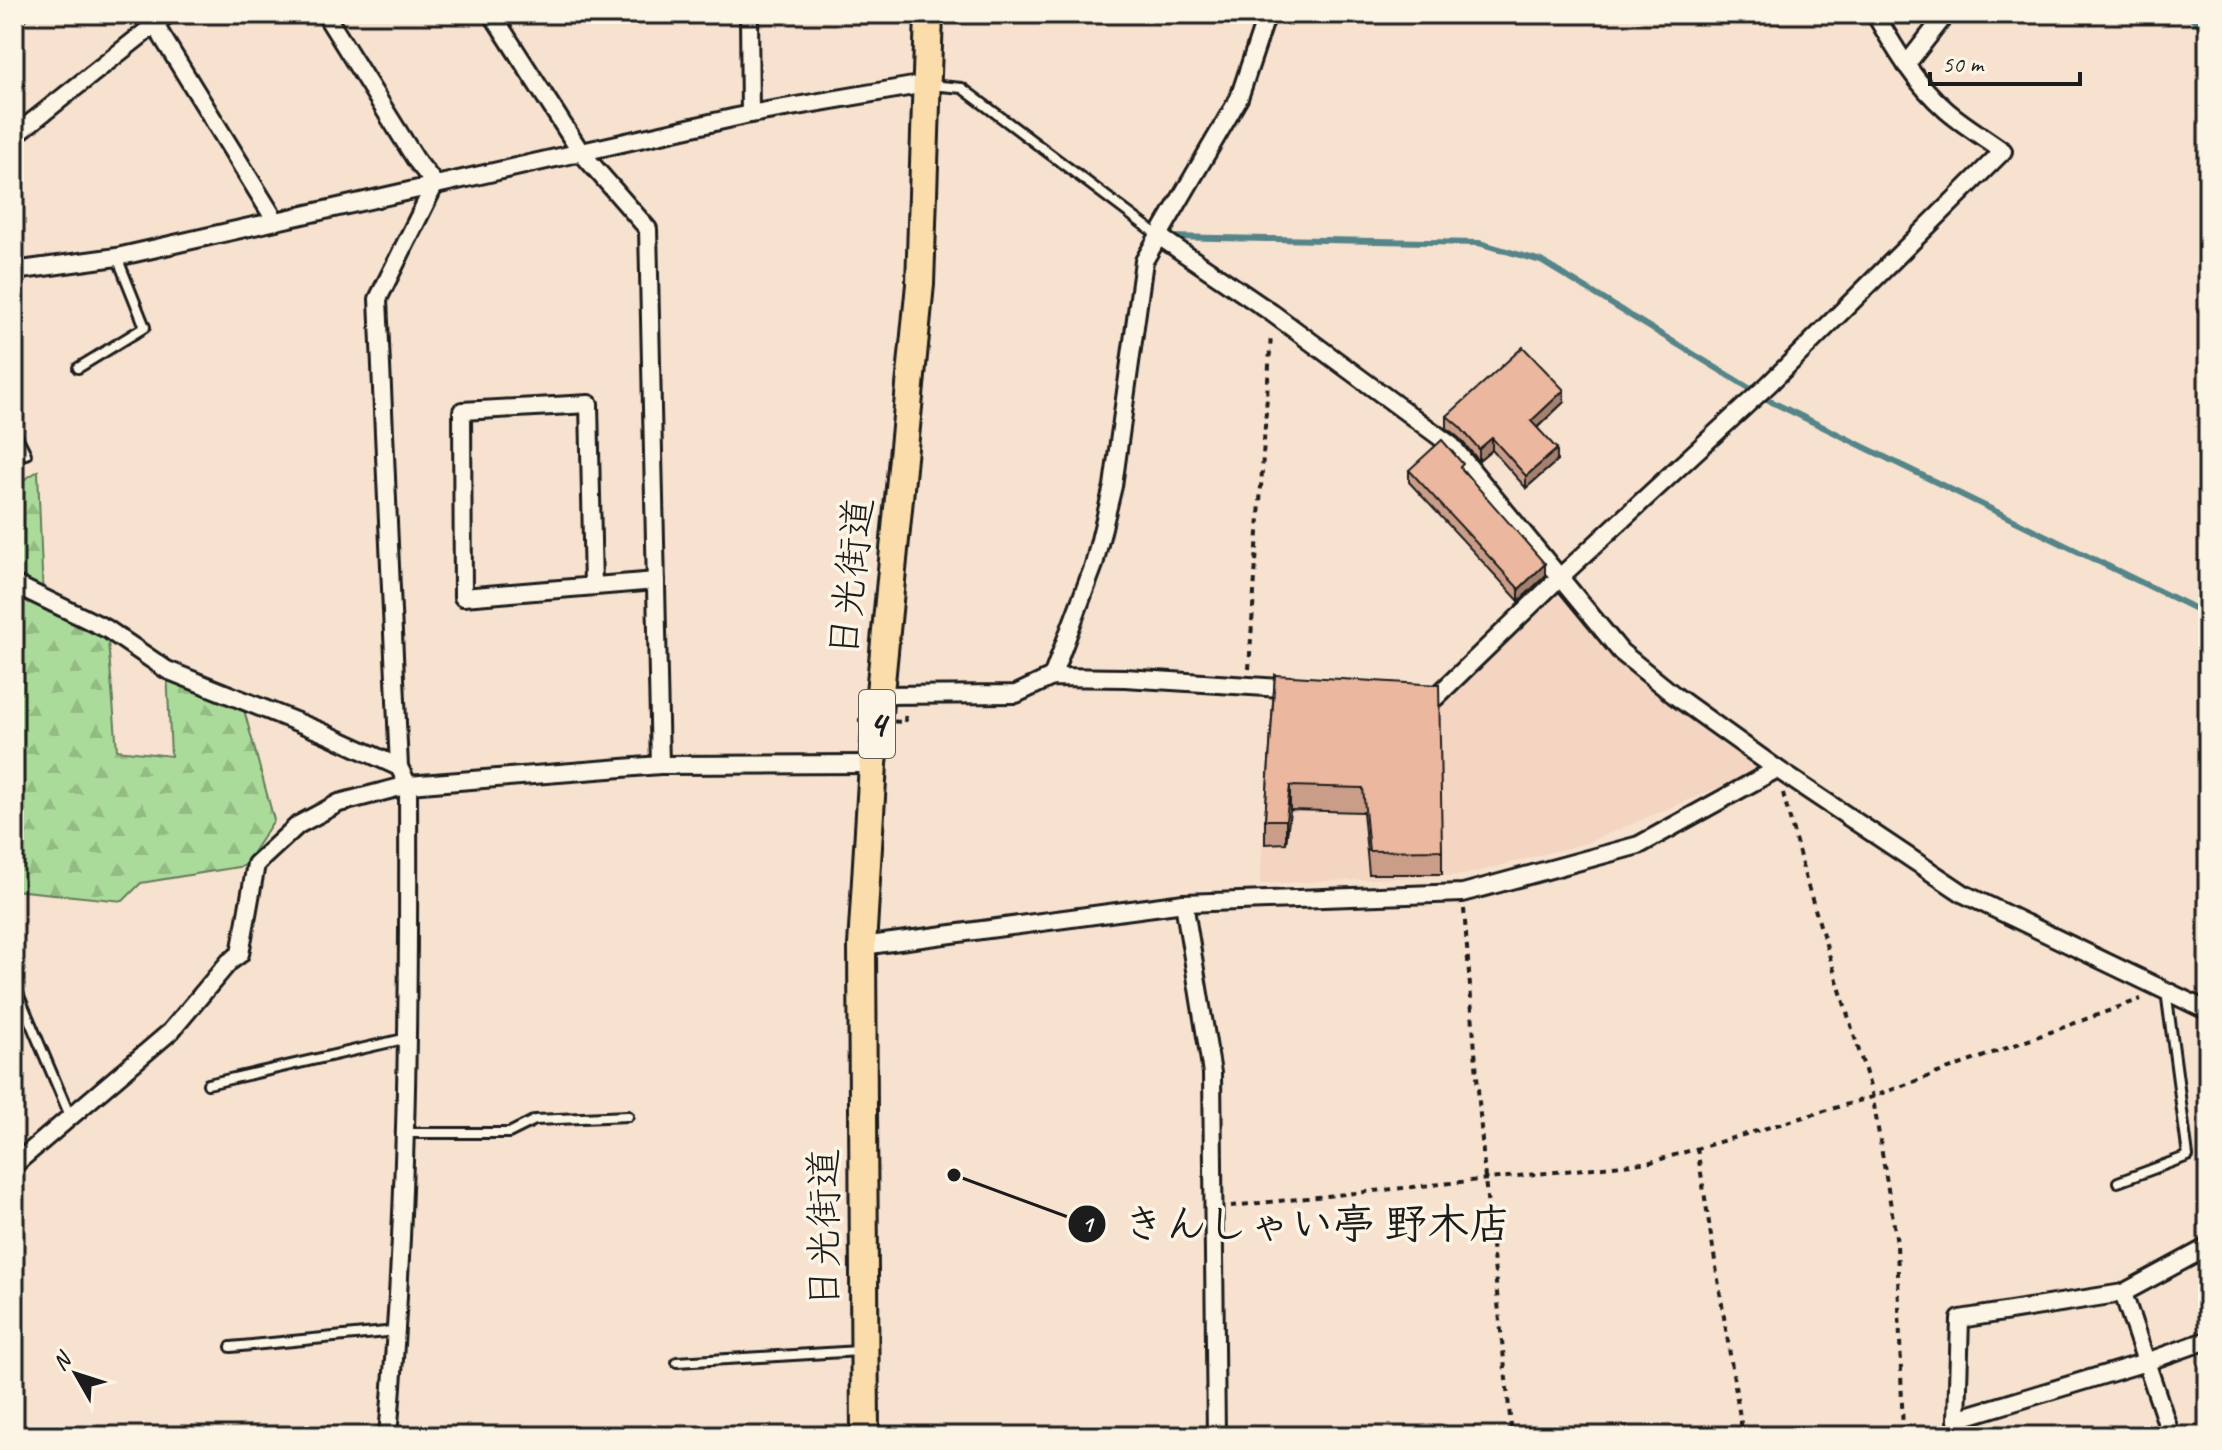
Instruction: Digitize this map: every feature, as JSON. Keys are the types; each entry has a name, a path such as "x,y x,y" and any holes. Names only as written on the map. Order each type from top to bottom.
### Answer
{"highway":[{"name":"日光街道","path":"865,1436 862,946 873,764 920,284 929,14"}],"street":[{"path":"14,136 168,14"},
{"path":"325,14 416,160 435,184"},
{"path":"749,14 750,114"},
{"path":"1052,677 1094,565 1113,486 1144,261 1239,98 1267,14"},
{"path":"1404,696 1435,698 1560,577 1769,384 2003,151 1947,111 1906,65 1875,14"},
{"path":"1906,65 1946,14"},
{"path":"495,15 580,151 648,229 660,765"},
{"path":"155,25 275,220"},
{"path":"14,271 117,257 750,114 925,84"},
{"path":"388,1436 397,1331 409,1038 408,785 399,767 378,299 435,184"},
{"path":"1160,237 1272,313 1452,446 1621,652 1674,695 1777,769 1964,894 2208,1011"},
{"path":"593,586 589,404 462,411 463,597 656,581"},
{"path":"14,584 107,629 167,670 322,732 399,767"},
{"path":"880,695 1016,694 1052,677 1125,678 1311,690"},
{"path":"14,1165 171,1031 229,962 240,954 256,864 298,825 339,803 408,785 660,765 873,764"},
{"path":"862,946 1184,903 1463,893 1639,845 1777,769"},
{"path":"1184,903 1212,1073 1216,1436"},
{"path":"2208,1247 2123,1293 1960,1319 1958,1427 2208,1340"},
{"path":"2123,1293 2171,1436"}],"lane":[{"path":"925,84 962,88 1160,237"},
{"path":"78,368 145,327 117,257"},
{"path":"14,430 26,454"},
{"path":"14,984 71,1117"},
{"path":"2118,1182 2188,1156 2166,990"},
{"path":"208,1084 409,1038"},
{"path":"406,1133 509,1133 535,1120 628,1116"},
{"path":"231,1347 397,1331"},
{"path":"677,1362 864,1351"}],"path":[{"path":"1248,686 1272,313"},
{"path":"858,720 905,722"},
{"path":"1777,769 1806,880 1872,1097 1897,1243 1903,1436"},
{"path":"1463,893 1485,1179 1512,1436"},
{"path":"1212,1208 1651,1162 1872,1097 2166,990"},
{"path":"1697,1148 1743,1436"}],"shaded area":[{"path":"1561,587 1668,698 1763,769 1586,843 1464,875 1260,884 1272,695 1443,699"}],"green space":[{"path":"38,471 43,598 107,629 117,750 171,756 167,670 241,699 274,820 244,866 141,883 123,901 14,890 14,486"}],"building":[{"path":"1523,347 1564,390 1531,421 1557,449 1526,476 1492,438 1479,449 1447,416"},
{"path":"1442,440 1463,464 1460,467 1545,564 1519,589 1409,470"},
{"path":"1275,675 1439,685 1442,850 1369,851 1363,788 1290,786 1286,820 1265,820"}],"waterway":[{"path":"2187,14 2208,31"},
{"path":"1167,237 1479,243 1541,261 1772,402 2208,615"}],"place":[{"name":"きんしゃい亭 野木店","path":"954,1175"}]}
